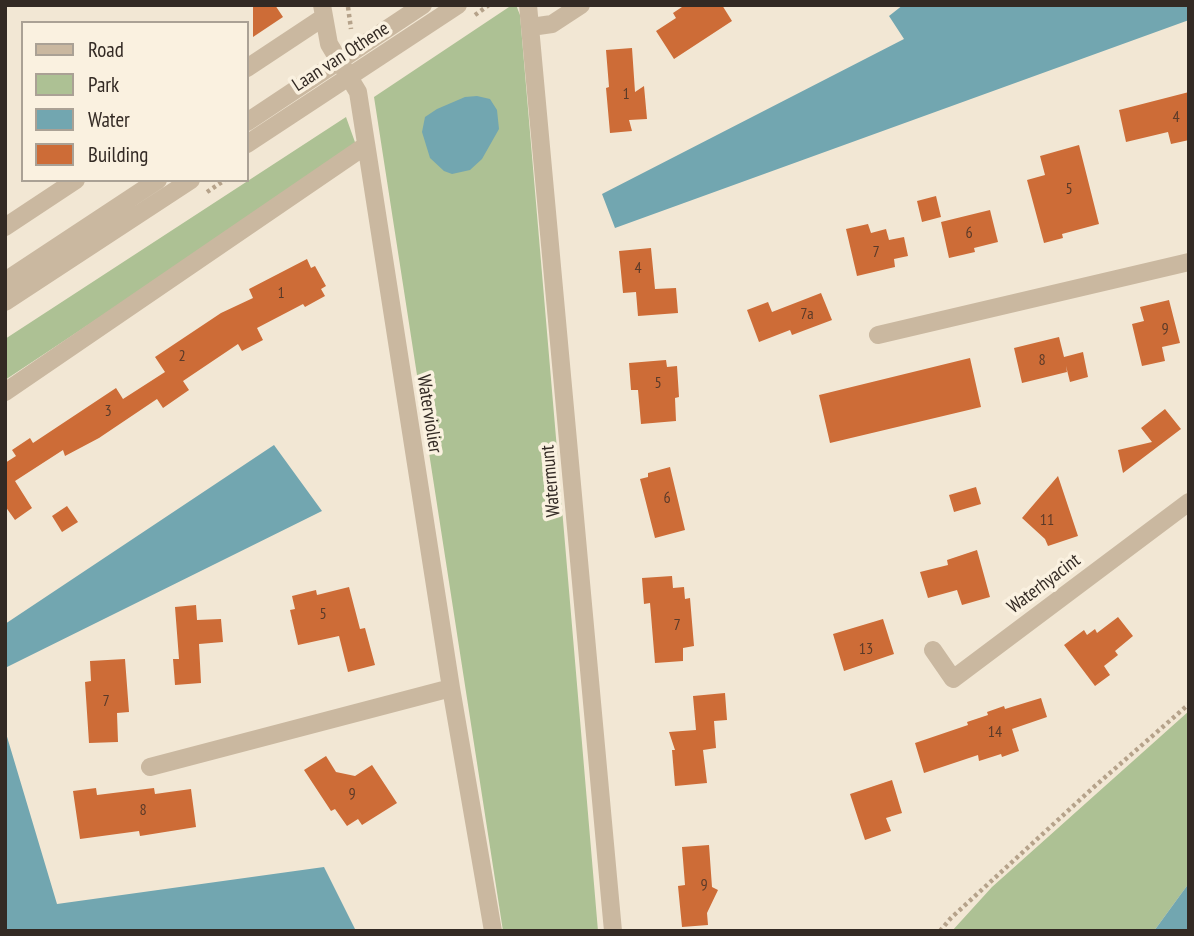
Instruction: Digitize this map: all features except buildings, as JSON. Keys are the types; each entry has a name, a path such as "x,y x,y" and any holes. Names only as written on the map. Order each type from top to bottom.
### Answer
{"street":[{"name":"Laan van Othene","path":"248,121 423,5"},
{"name":"Laan van Othene","path":"248,143 458,5"},
{"name":"Watermunt","path":"528,5 613,931"},
{"path":"531,27 552,23 581,5"},
{"name":"Waterviolier","path":"323,11 328,44 358,92 451,688 493,931"},
{"path":"248,67 323,11"},
{"path":"5,392 365,146"},
{"path":"5,227 73,182"},
{"path":"5,281 155,182"},
{"path":"5,302 188,182"},
{"path":"878,335 1189,262"},
{"name":"Waterhyacint","path":"933,650 953,679 1189,502"},
{"path":"150,767 451,688"}],"path":[{"path":"349,6 351,29"},
{"path":"940,931 1086,794 1189,704"}],"green space":[{"path":"512,5 516,5 520,15 598,931 503,931 374,97"},
{"path":"346,117 356,145 349,152 5,380 5,339"},
{"path":"1189,711 1189,883 1154,931 952,931 992,887"}],"water":[{"path":"903,5 1189,5 1189,20 615,228 602,194 904,39 889,16"},
{"path":"465,97 490,99 497,110 499,129 482,159 470,170 452,174 444,171 430,158 422,132 425,117"},
{"path":"274,445 322,511 5,668 5,624"},
{"path":"5,730 57,904 324,867 356,931 5,931"},
{"path":"1189,883 1189,931 1154,931"}]}
